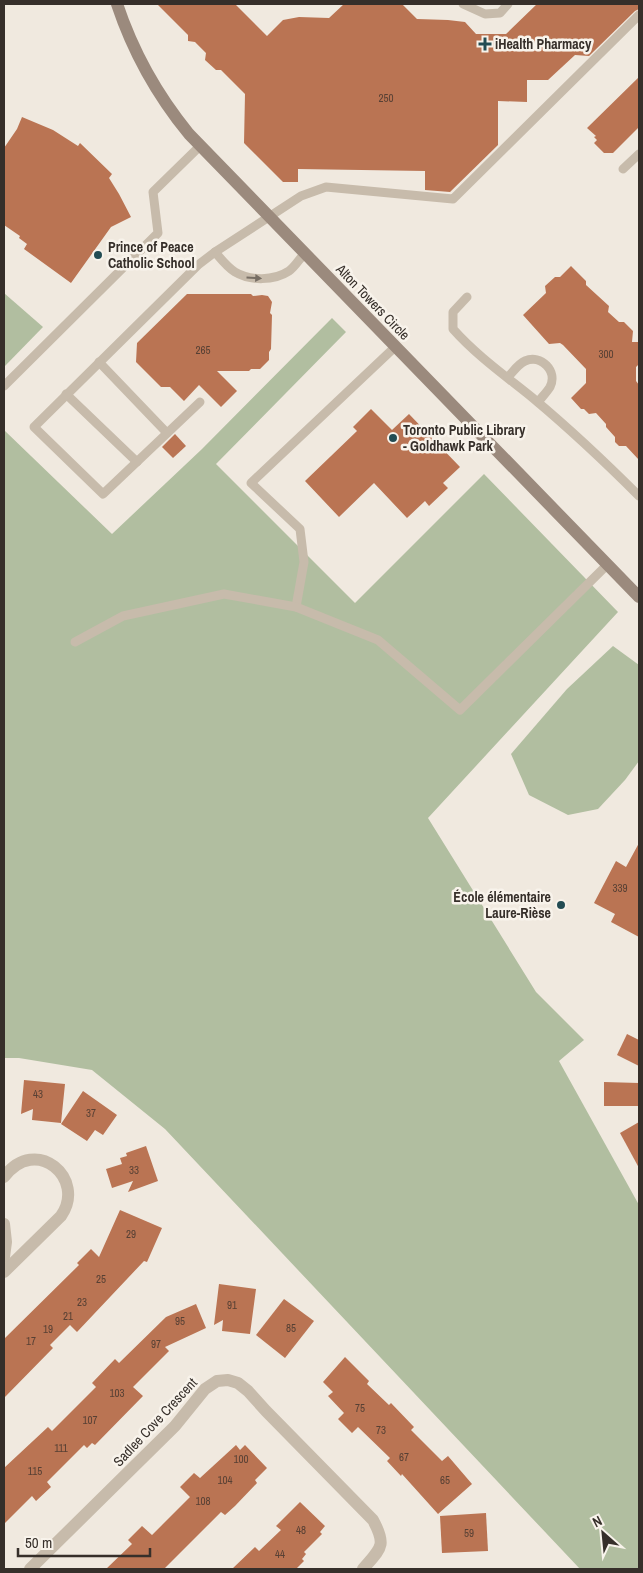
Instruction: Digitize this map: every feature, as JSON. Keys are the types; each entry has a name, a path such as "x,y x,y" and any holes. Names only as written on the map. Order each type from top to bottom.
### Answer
{"street":[{"name":"Alton Towers Circle","path":"117,4 127,33 147,74 171,112 200,146 639,597"},
{"path":"4,1177 11,1167 22,1161 34,1159 45,1161 56,1167 63,1176 68,1192 66,1209 61,1216 4,1272"},
{"path":"4,1224 6,1242 4,1257"},
{"name":"Sadlee Cove Crescent","path":"30,1569 175,1426 205,1389 217,1381 228,1380 238,1383 248,1391 373,1520 381,1535 381,1545 363,1569"}],"lane":[{"path":"463,4 484,14 500,12 508,4"},
{"path":"200,402 103,494 34,427 198,266 215,252 301,196 326,187 452,199 639,15"},
{"path":"4,386 158,233 152,192 200,146"},
{"path":"623,169 639,154"},
{"path":"215,252 233,271 246,278 277,276 289,270 305,253"},
{"path":"467,297 453,312 454,329 467,345 538,402 639,496"},
{"path":"296,607 304,562 300,529 251,483 395,347"},
{"path":"508,377 525,360 535,359 545,363 549,368 552,381 550,388 538,402"},
{"path":"99,362 167,434"},
{"path":"66,394 137,462"},
{"path":"75,642 123,616 224,594 296,607 378,640 460,710 607,565"}],"green space":[{"path":"4,293 43,327 4,367"},
{"path":"332,318 346,332 216,464 355,603 484,474 618,612 428,818 536,992 584,1040 559,1061 639,1205 639,1569 580,1569 165,1129 92,1070 19,1058 4,1058 4,430 112,534 202,449"},
{"path":"613,646 639,665 639,761 625,780 598,809 568,815 529,795 511,754 567,689"}],"building":[{"path":"157,4 235,4 267,36 283,20 299,17 329,18 344,4 402,4 417,19 465,22 476,34 506,34 537,4 639,4 639,9 589,56 575,55 548,80 527,80 527,102 498,101 498,145 450,192 425,190 425,171 298,169 298,182 283,182 244,143 245,94 221,70 216,70 205,60 206,53 195,42 188,41 188,35"},
{"path":"639,77 639,127 613,153 604,153 594,143 597,140 594,137 596,136 587,128"},
{"path":"22,117 53,130 78,146 80,143 112,174 109,178 131,217 111,227 71,283 24,249 27,244 19,238 20,236 4,225 4,148 17,129"},
{"path":"571,266 586,281 586,285 609,306 608,312 619,322 624,322 633,331 632,342 639,342 639,364 636,367 636,381 639,385 639,460 626,446 619,446 615,442 615,437 596,413 589,414 584,409 581,409 571,398 586,383 586,369 563,345 560,343 549,344 523,315 546,293 545,286 555,277 560,277"},
{"path":"187,294 262,295 268,296 272,302 269,360 260,369 217,371 237,391 221,407 199,385 184,401 170,387 161,387 136,362 137,343"},
{"path":"371,409 392,430 409,414 460,467 443,483 448,488 429,506 425,501 407,518 374,483 339,517 305,481 357,431 353,427"},
{"path":"175,434 186,446 173,458 162,447"},
{"path":"639,843 639,937 611,922 615,914 594,903 616,861 626,867"},
{"path":"627,1034 639,1040 639,1066 617,1055"},
{"path":"24,1080 65,1084 61,1123 32,1120 33,1109 21,1114"},
{"path":"604,1082 639,1083 639,1106 604,1106"},
{"path":"83,1091 117,1115 103,1135 95,1130 87,1141 61,1124"},
{"path":"639,1122 639,1168 620,1133"},
{"path":"146,1146 158,1181 128,1192 133,1181 112,1188 106,1169 122,1164 120,1158 127,1156 126,1153"},
{"path":"120,1210 162,1228 147,1262 144,1261 77,1332 70,1325 50,1345 53,1348 4,1398 4,1339 79,1265 77,1263 91,1249 99,1257"},
{"path":"219,1284 256,1289 250,1334 222,1331 223,1320 214,1325"},
{"path":"284,1299 314,1321 285,1358 256,1335"},
{"path":"196,1304 206,1328 165,1347 169,1351 133,1387 143,1396 95,1445 92,1443 87,1448 84,1445 47,1482 51,1487 36,1501 32,1496 4,1524 4,1468 48,1427 52,1431 96,1387 92,1383 115,1359 119,1363 166,1317"},
{"path":"345,1357 369,1381 367,1384 389,1405 391,1403 414,1427 411,1430 442,1461 448,1456 472,1484 438,1514 402,1474 401,1476 387,1461 390,1458 358,1427 352,1433 338,1419 344,1413 328,1396 333,1392 323,1382"},
{"path":"236,1445 240,1450 245,1445 267,1468 255,1480 257,1483 235,1506 225,1515 221,1512 164,1569 106,1569 132,1544 128,1540 142,1526 152,1535 190,1497 180,1487 194,1473 200,1478"},
{"path":"300,1502 325,1526 320,1532 322,1534 304,1552 306,1554 302,1559 304,1561 296,1569 232,1569 255,1547 259,1551 281,1530 276,1526"},
{"path":"486,1513 488,1551 442,1553 440,1516"}],"place":[{"name":"iHealth Pharmacy","path":"485,44"},
{"name":"Prince of Peace Catholic School","path":"98,255"},
{"name":"Toronto Public Library - Goldhawk Park","path":"393,438"},
{"name":"École élémentaire Laure-Rièse","path":"561,905"}]}
